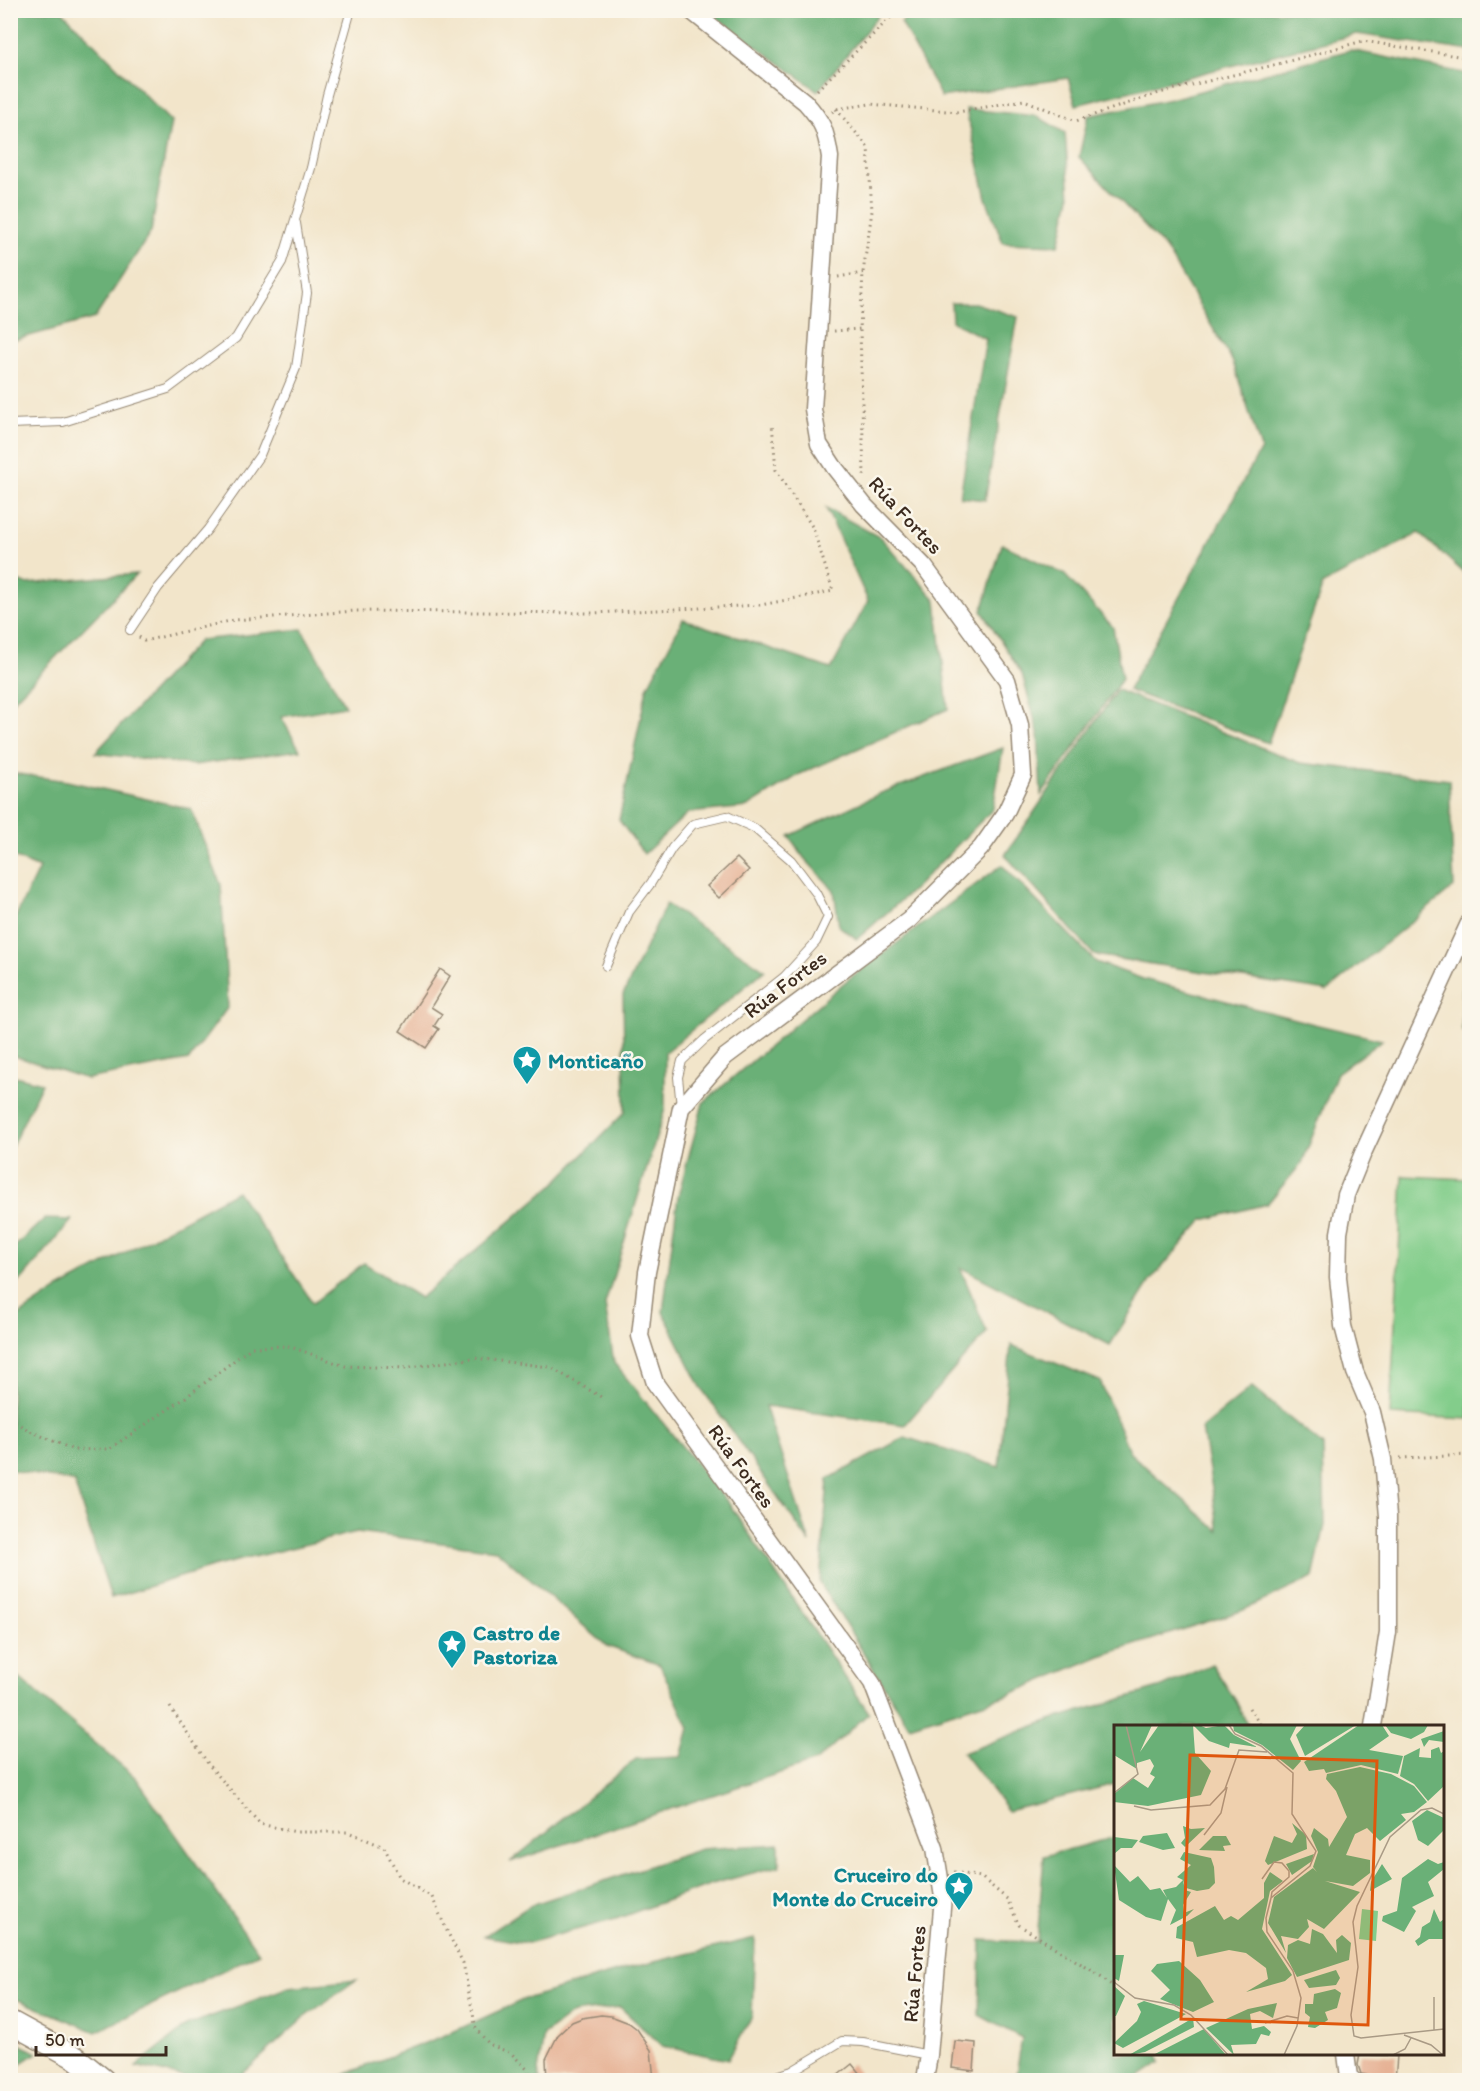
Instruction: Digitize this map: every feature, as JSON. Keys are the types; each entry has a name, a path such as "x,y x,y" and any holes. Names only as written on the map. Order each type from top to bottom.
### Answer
{"street":[{"name":"Rúa Fortes","path":"690,10 805,102 820,119 827,138 830,157 813,409 819,444 864,505 924,566 1007,680 1020,725 1023,775 1005,814 981,848 909,920 725,1057 681,1108 647,1272 640,1336 655,1383 872,1683 935,1848 943,1897 925,2080"},
{"path":"1373,1725 1388,1632 1388,1516 1383,1459 1372,1412 1355,1372 1343,1326 1338,1277 1341,1223 1346,1195 1363,1153 1470,921"},
{"path":"10,2022 76,2058 103,2080"},
{"path":"1346,2055 1349,2077 1353,2080"}],"lane":[{"path":"10,424 63,422 168,389 236,338 282,262 311,168 327,95 351,10"},
{"path":"130,630 158,588 208,529 260,455 296,368 307,293 295,219"},
{"path":"606,966 629,912 651,883 672,848 693,824 728,816 754,828 791,860 816,893 828,917 816,942 784,977 704,1040 682,1061 678,1077 681,1108"},
{"path":"765,2080 792,2071 842,2041 863,2042 929,2055"}],"path":[{"path":"805,102 898,10"},
{"path":"820,119 836,109 870,104 958,112 1024,100 1076,121 1159,93 1363,41 1470,58"},
{"path":"836,109 868,147 872,211 863,273 860,329 864,505"},
{"path":"820,281 863,273"},
{"path":"818,332 860,329"},
{"path":"130,630 144,641 234,621 355,611 593,613 761,605 833,591 813,528 776,470 772,423"},
{"path":"10,1419 30,1431 74,1450 109,1449 182,1400 252,1347 288,1346 345,1366 404,1368 474,1358 550,1367 603,1398"},
{"path":"1383,1459 1470,1455"},
{"path":"170,1707 209,1766 260,1824 296,1832 348,1832 384,1847 400,1878 432,1897 463,1963 476,2029 490,2045 511,2053 528,2070 532,2080"},
{"path":"1249,1708 1260,1725"},
{"path":"938,1869 981,1877 1007,1899 1019,1925 1102,1977 1114,1987"}],"green space":[{"path":"11,10 62,11 171,122 151,232 95,318 11,341"},
{"path":"875,10 878,16 818,91 708,11"},
{"path":"915,11 1469,11 1469,51 1357,34 1076,105 1068,78 941,97 901,22"},
{"path":"1350,50 1469,74 1469,577 1419,533 1323,584 1268,743 1128,690 1261,449 1233,362 1166,249 1079,157 1088,116 1171,99"},
{"path":"966,109 1037,116 1065,133 1070,197 1059,245 1003,243 986,198"},
{"path":"951,303 975,303 1018,317 985,500 960,497 986,339 952,321"},
{"path":"826,508 881,538 936,600 948,709 800,774 748,807 688,813 644,854 619,820 647,688 683,619 831,669 868,601"},
{"path":"1002,544 1064,574 1113,627 1122,679 1041,795 1038,732 1022,674 982,611"},
{"path":"137,574 11,703 11,579 26,584"},
{"path":"302,629 345,706 281,717 300,750 194,765 95,753 200,640"},
{"path":"1117,690 1300,763 1449,780 1454,887 1327,991 1094,955 1005,855"},
{"path":"1003,748 993,809 915,888 857,939 839,926 834,890 804,858 789,836 881,793"},
{"path":"11,773 67,781 191,809 221,885 228,1007 189,1060 87,1079 11,1055 11,922 39,868 11,856"},
{"path":"1002,865 1096,962 1143,979 1382,1040 1337,1073 1302,1163 1267,1204 1203,1220 1150,1281 1110,1345 960,1267 987,1332 905,1425 765,1406 810,1543 702,1389 663,1312 678,1196 703,1103 846,981"},
{"path":"666,904 765,970 665,1052 665,1109 605,1304 614,1363 730,1505 869,1713 816,1761 510,1862 636,1759 681,1757 689,1728 660,1665 607,1646 496,1550 357,1532 216,1566 111,1598 74,1482 11,1470 11,1321 57,1290 237,1191 313,1303 364,1263 420,1298 554,1184 625,1112 623,995"},
{"path":"1469,945 1469,1026 1462,1031 1463,957"},
{"path":"10,1075 42,1083 11,1148"},
{"path":"1403,1176 1469,1179 1469,1419 1390,1415"},
{"path":"44,1219 72,1220 23,1278 11,1287 11,1250"},
{"path":"1011,1345 1100,1381 1130,1453 1219,1531 1202,1428 1252,1387 1323,1446 1325,1525 1313,1578 1241,1611 1100,1656 1008,1695 909,1726 820,1583 828,1479 905,1437 999,1467"},
{"path":"1212,1664 1236,1701 1248,1725 1114,1725 1114,1784 1008,1811 963,1753 1050,1720 1162,1687"},
{"path":"10,1670 136,1778 259,1953 96,2032 11,1997"},
{"path":"1114,1837 1114,2055 1158,2055 1161,2062 1135,2080 1015,2080 1022,2038 979,2015 981,1940 1037,1942 1044,1856"},
{"path":"779,1844 779,1866 712,1884 616,1919 527,1943 484,1936 531,1905 701,1849"},
{"path":"755,1938 752,2016 728,2060 662,2046 620,2007 573,2013 544,2035 538,2071 540,2080 333,2080 448,2034 525,1999 633,1967"},
{"path":"356,1980 306,2016 236,2080 196,2080 136,2066 188,2025 289,1987"},
{"path":"11,2039 37,2053 11,2070"}],"building":[{"path":"737,858 749,870 719,898 707,886"},
{"path":"440,969 450,976 431,1007 442,1014 434,1026 439,1029 426,1048 400,1031"},
{"path":"601,2015 629,2023 637,2029 651,2050 654,2080 547,2080 546,2059 558,2035 572,2022"},
{"path":"955,2041 976,2043 974,2071 952,2068"},
{"path":"1360,2055 1397,2056 1395,2080 1361,2074 1358,2065"},
{"path":"852,2064 865,2080 832,2080"}],"place":[{"name":"Monticaño","path":"527,1086"},
{"name":"Castro de Pastoriza","path":"452,1670"},
{"name":"Cruceiro do Monte do Cruceiro","path":"959,1912"}]}
